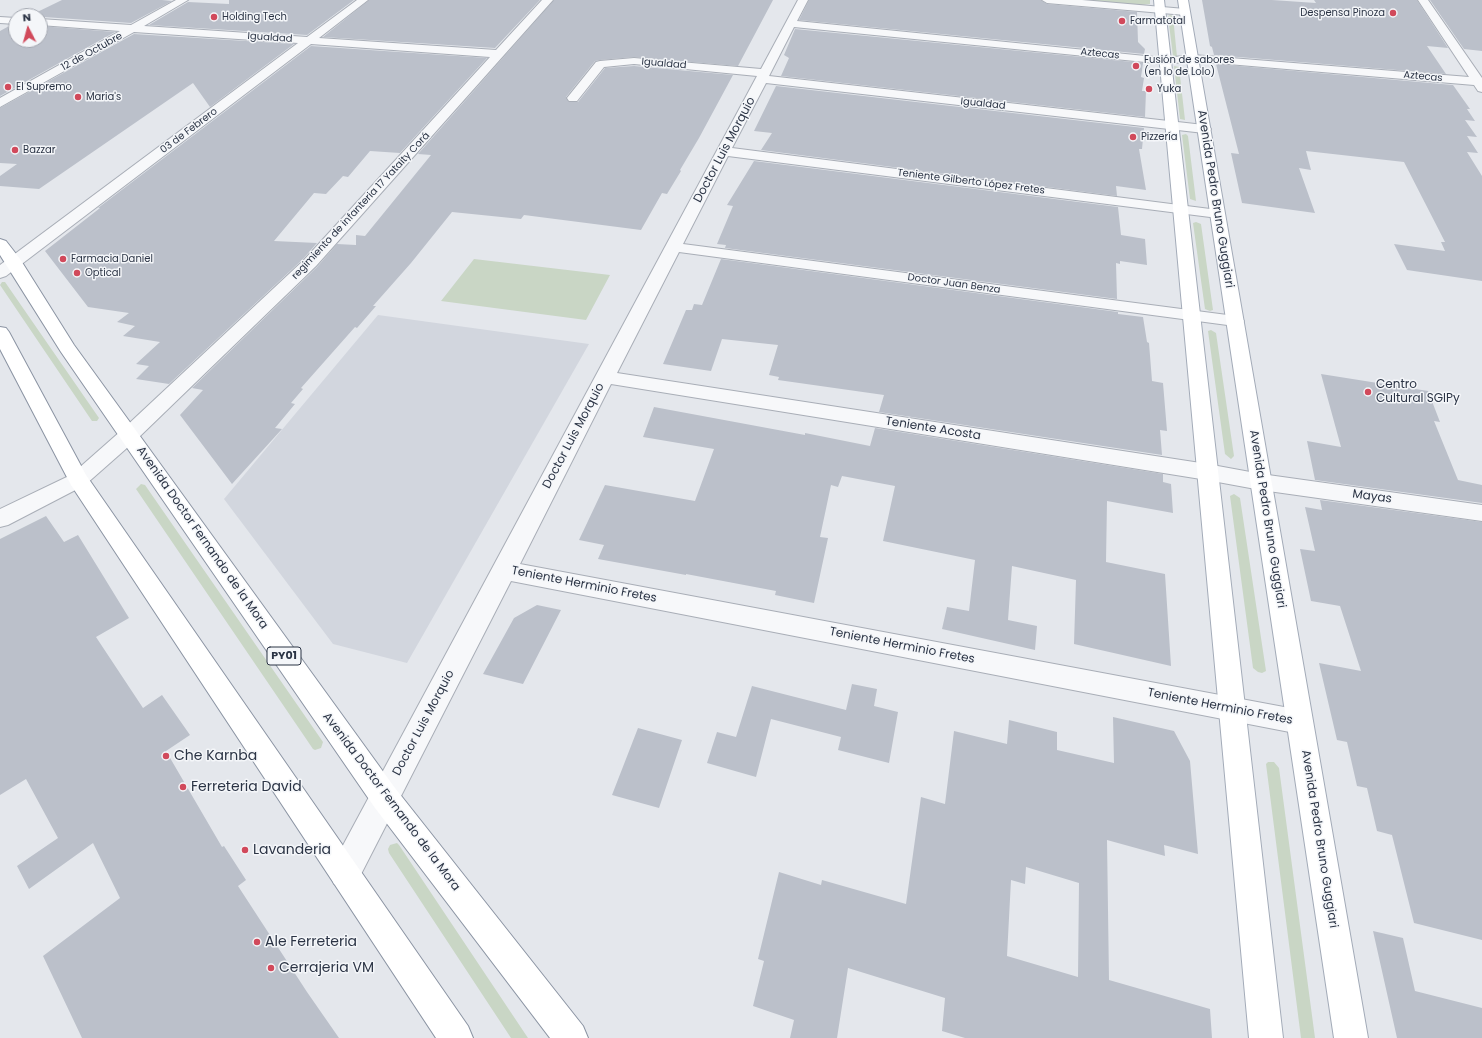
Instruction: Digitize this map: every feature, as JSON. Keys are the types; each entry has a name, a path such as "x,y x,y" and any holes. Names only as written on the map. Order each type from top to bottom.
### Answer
{"main road":[{"path":"1159,5 1266,1038"},
{"name":"Avenida Pedro Bruno Guggiari","path":"1184,6 1351,1038"},
{"name":"Avenida Doctor Fernando de la Mora","path":"5,260 384,798 570,1038"},
{"path":"0,332 78,480 456,1038"}],"street":[{"name":"12 de Octubre","path":"0,103 183,0"},
{"name":"03 de Febrero","path":"5,260 309,41 363,0"},
{"name":"regimiento de infanteria 17 Yataity Corá","path":"0,519 78,480 129,435 310,263 548,0"},
{"name":"Doctor Luis Morquio","path":"345,873 803,0"},
{"path":"1047,0 1184,6"},
{"path":"1423,0 1481,84"},
{"name":"Igualdad","path":"48,23 500,54"},
{"name":"Aztecas","path":"791,24 1165,61 1193,58 1481,84"},
{"name":"Igualdad","path":"573,98 600,64 634,62 1204,129"},
{"name":"Teniente Gilberto López Fretes","path":"724,151 1218,214"},
{"name":"Doctor Juan Benza","path":"674,247 1235,321"},
{"name":"Teniente Acosta","path":"605,377 1207,472 1261,482"},
{"name":"Mayas","path":"1261,482 1482,513"},
{"name":"Teniente Herminio Fretes","path":"504,570 1300,722"}],"shaded area":[{"path":"378,315 589,344 407,663 333,644 224,499"}],"green space":[{"path":"1081,0 1150,0 1150,4 1141,5"},
{"path":"1168,16 1173,16 1177,57 1173,56"},
{"path":"1174,66 1179,67 1185,120 1180,119"},
{"path":"1186,134 1188,136 1196,201 1190,199 1182,135"},
{"path":"1196,222 1201,224 1213,310 1210,311 1205,309 1193,223"},
{"path":"474,259 610,275 586,320 441,301"},
{"path":"2,282 5,282 99,418 97,421 92,421 0,285"},
{"path":"1211,330 1216,333 1234,456 1231,459 1225,454 1208,331"},
{"path":"141,484 145,485 323,742 321,748 315,750 313,749 136,489"},
{"path":"1234,494 1240,498 1266,671 1262,673 1253,668 1230,496"},
{"path":"1268,762 1274,762 1279,768 1315,1038 1301,1038 1266,764"},
{"path":"397,843 528,1038 511,1038 389,853 388,849 390,845"}],"building":[{"path":"62,0 172,1 131,23 48,17 48,8 46,8"},
{"path":"229,0 354,0 307,35 149,25 188,2 229,4"},
{"path":"369,0 540,0 495,48 323,37"},
{"path":"554,0 773,0 738,66 634,57 600,60 595,61 566,97 569,102 578,102 605,68 634,66 733,75 680,170 681,171 667,194 662,193 641,230 524,215 521,219 452,212 411,263 373,306 376,306 357,328 355,327 301,388 303,389 291,403 295,404 275,428 282,429 232,484 180,415 203,390 192,388 317,267 337,244 356,245 356,235 365,236 431,155 418,154"},
{"path":"809,0 1041,0 1047,4 1137,12 1138,42 1145,49 1144,54 799,20"},
{"path":"1202,0 1272,0 1316,3 1314,0 1417,0 1448,48 1427,46 1446,74 1214,55 1212,47 1210,46"},
{"path":"1430,0 1482,0 1482,51 1464,49"},
{"path":"8,27 8,48 48,48 48,27 115,32 0,96 0,31"},
{"path":"795,29 1143,63 1141,77 1144,78 1142,91 1146,91 1145,117 781,76 789,58 784,55"},
{"path":"134,34 294,44 210,107 193,83 39,189 0,186 0,176 17,164 0,163 0,108"},
{"path":"311,46 487,58 400,153 370,151 348,177 343,176 326,194 314,193 274,241 317,243 303,259 169,384 136,379 149,366 136,364 160,342 123,336 135,326 117,322 129,313 88,307 45,251 100,208 98,208"},
{"path":"1216,64 1453,85 1470,109 1467,109 1475,121 1465,120 1477,137 1467,136 1478,153 1467,152 1482,176 1482,281 1407,270 1394,244 1445,251 1441,242 1445,242 1404,162 1306,151 1311,170 1299,168 1315,213 1242,203 1231,153 1239,154"},
{"path":"776,86 1144,128 1142,149 1139,149 1146,190 1116,186 1117,196 761,150 772,133 754,131"},
{"path":"754,161 1118,207 1121,235 1145,239 1147,265 1120,261 1120,264 1116,263 1117,299 725,248 726,245 717,244 733,206 727,205"},
{"path":"721,259 1118,312 1118,314 1143,317 1147,342 1149,343 1152,381 1163,383 1167,431 1160,430 1162,455 879,412 884,395 778,380 779,377 769,375 778,345 722,339 711,371 663,364 686,310 692,310 694,304 702,305"},
{"path":"1321,374 1428,391 1440,422 1434,421 1458,480 1482,485 1482,503 1315,480 1307,441 1341,447"},
{"path":"654,407 805,435 805,433 870,446 875,428 1163,474 1163,482 1171,484 1173,513 1107,501 1106,562 1165,574 1171,666 1074,644 1076,580 1012,566 1008,620 1037,626 1035,650 942,629 947,607 969,611 975,560 883,541 895,486 842,476 838,487 831,485 820,537 828,538 814,603 775,595 776,591 598,559 604,545 579,540 605,485 695,501 714,449 643,437"},
{"path":"1320,500 1482,522 1482,940 1414,923 1392,835 1377,831 1367,788 1357,786 1347,742 1337,740 1319,663 1361,671 1340,606 1311,601 1300,549 1315,551 1305,507 1322,510"},
{"path":"46,516 64,542 78,535 129,618 96,637 143,708 162,695 190,735 166,751 222,847 224,846 246,880 238,886 339,1038 82,1038 43,956 120,898 93,843 29,889 17,866 58,838 26,779 0,795 0,539"},
{"path":"537,605 561,610 523,684 483,674 514,618"},
{"path":"852,684 877,689 874,706 898,712 889,763 838,750 841,737 771,719 756,777 707,763 717,732 736,737 752,686 846,710"},
{"path":"1113,717 1174,731 1190,761 1198,854 1164,845 1165,856 1107,840 1109,980 1210,1009 1212,1038 965,1038 942,1031 945,998 848,968 837,1038 790,1038 794,1020 753,1006 764,961 758,959 779,872 821,885 822,880 906,904 921,797 945,804 954,731 1007,744 1009,720 1057,732 1057,750 1114,763","holes":["1026,867 1079,883 1078,977 1007,956 1011,880 1025,884"]},
{"path":"638,728 682,740 659,808 612,795"},
{"path":"1373,931 1403,938 1415,991 1482,1008 1482,1038 1397,1038"}],"place":[{"name":"Despensa Pinoza","path":"1393,13"},
{"name":"Holding Tech","path":"214,17"},
{"name":"Farmatotal","path":"1122,21"},
{"name":"Fusión de sabores (en lo de Lolo)","path":"1136,66"},
{"name":"El Supremo","path":"8,87"},
{"name":"Yuka","path":"1149,89"},
{"name":"Maria's","path":"78,97"},
{"name":"Pizzería","path":"1133,137"},
{"name":"Bazzar","path":"15,150"},
{"name":"Farmacia Daniel","path":"63,259"},
{"name":"Optical","path":"77,273"},
{"name":"Centro Cultural SGIPy","path":"1368,392"},
{"name":"Che Karnba","path":"166,756"},
{"name":"Ferreteria David","path":"183,787"},
{"name":"Lavanderia","path":"245,850"},
{"name":"Ale Ferreteria","path":"257,942"},
{"name":"Cerrajeria VM","path":"271,968"}]}
